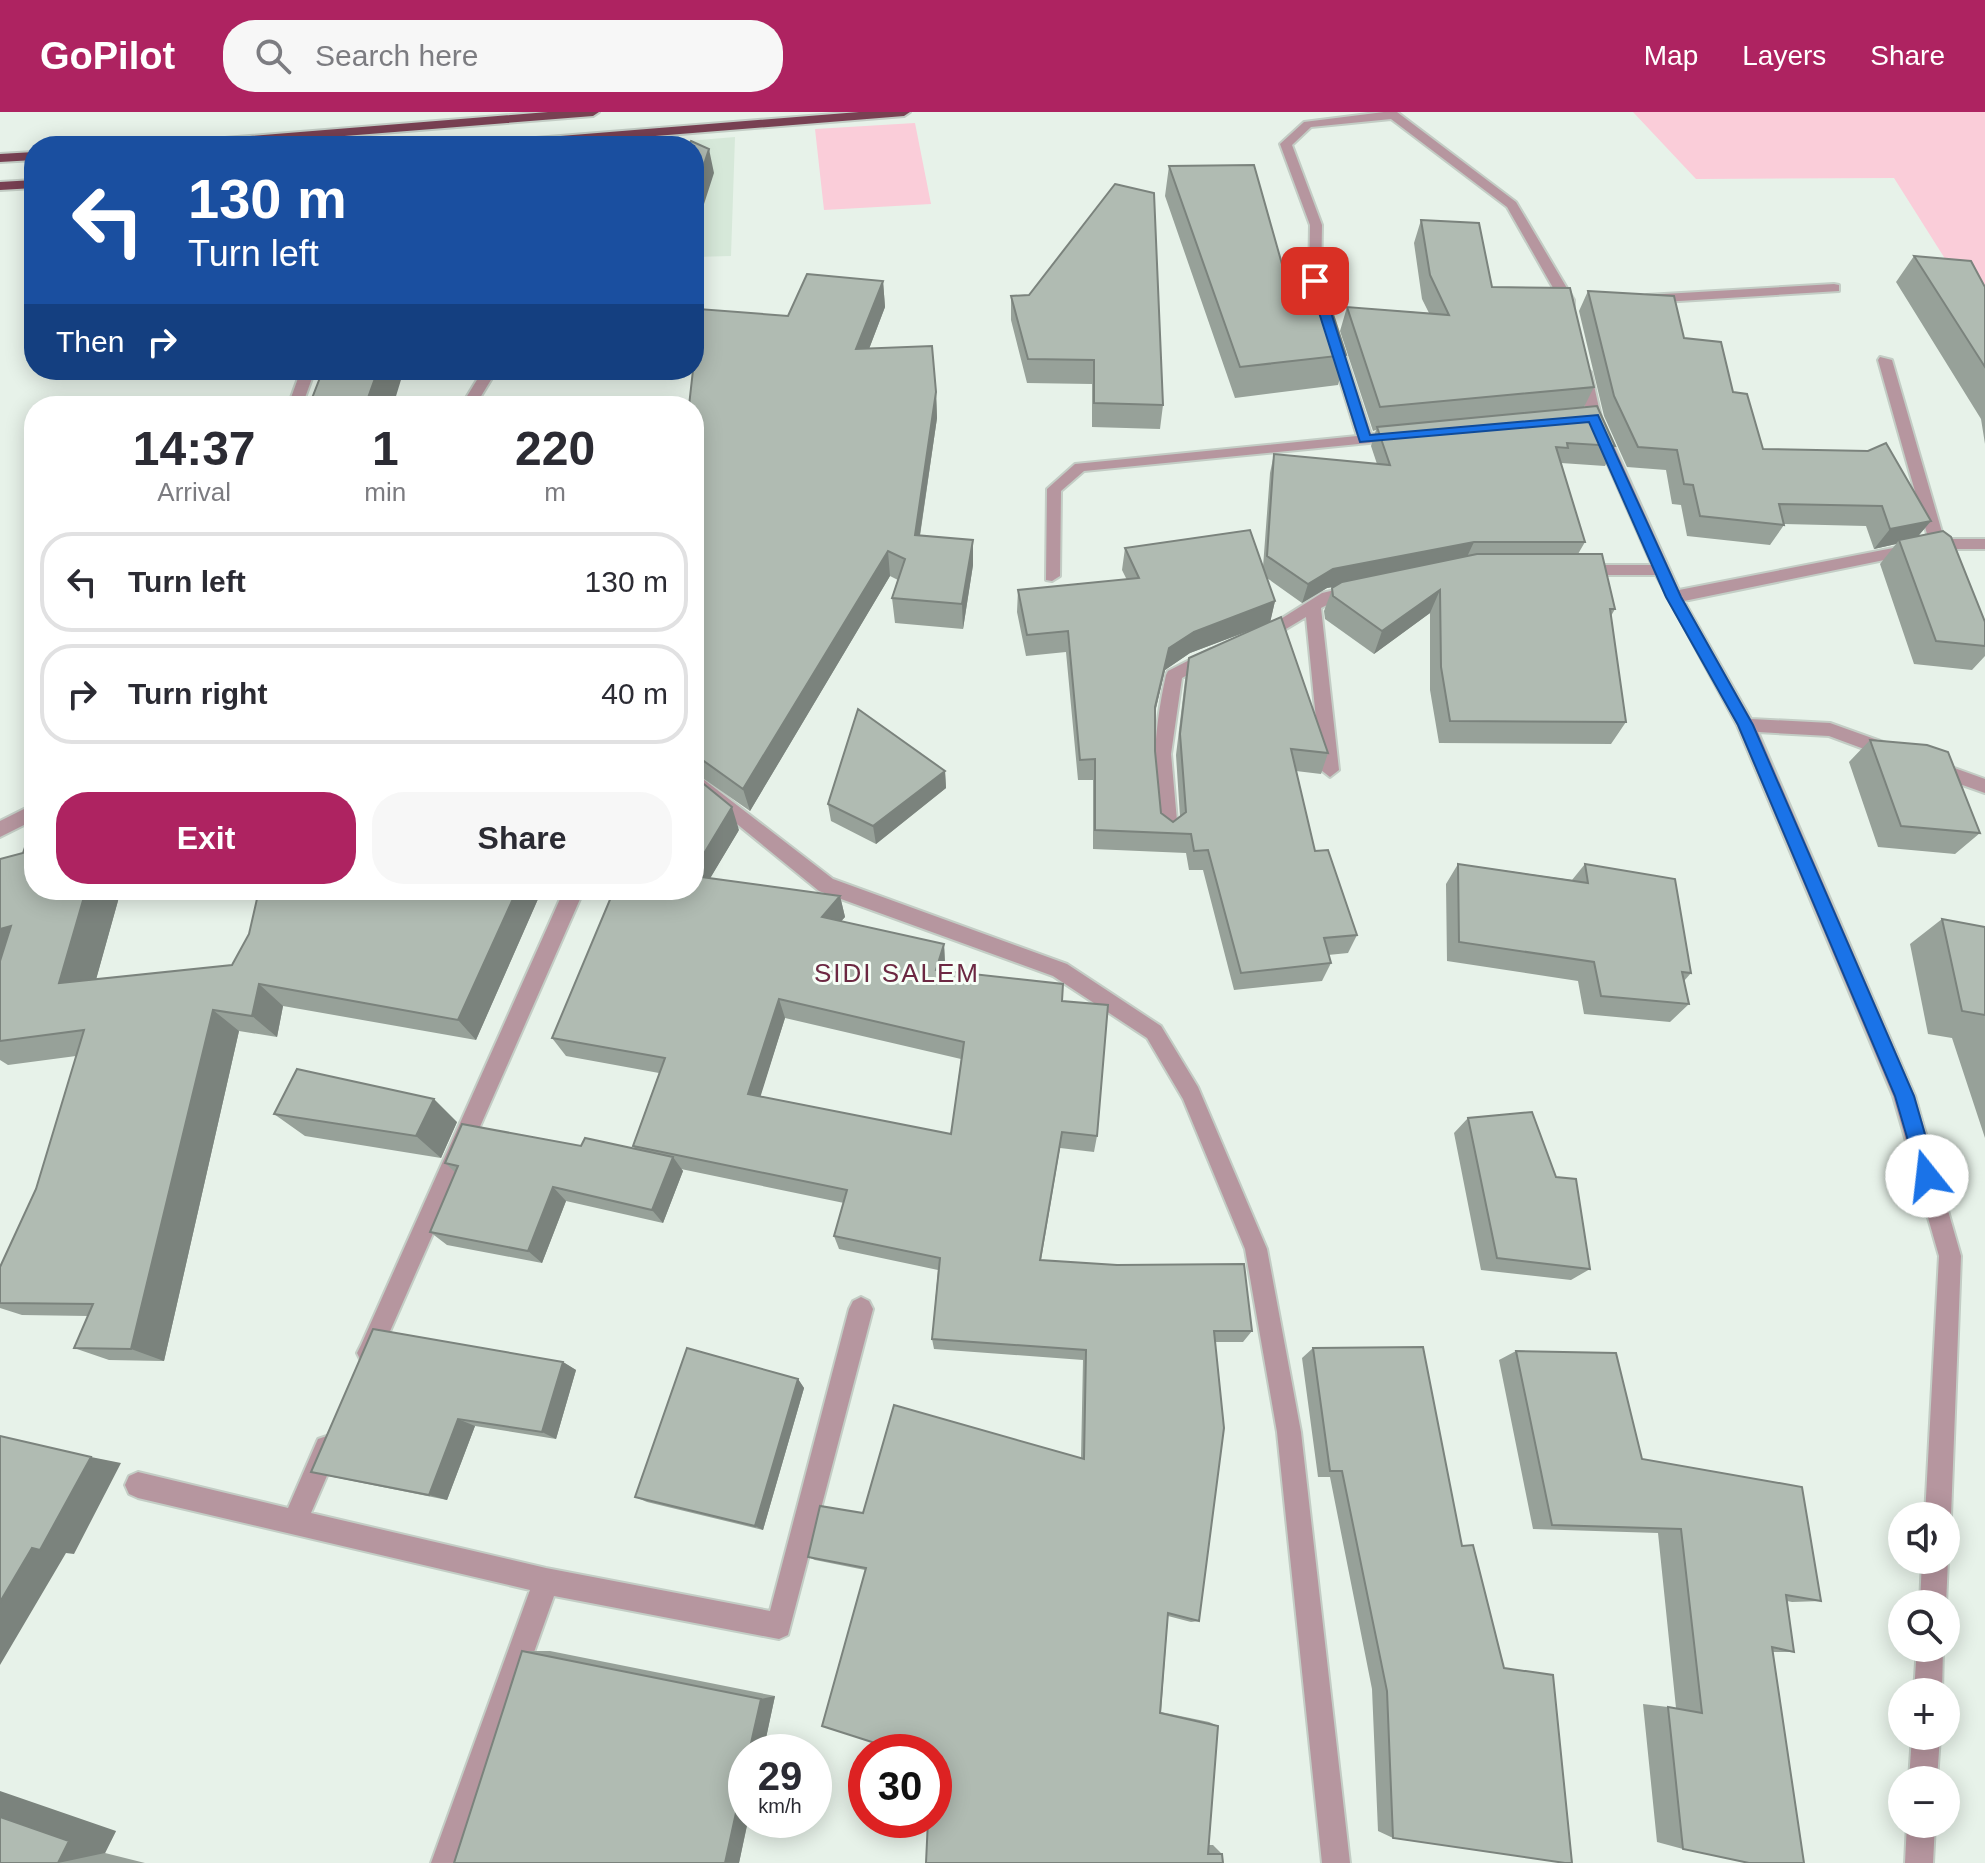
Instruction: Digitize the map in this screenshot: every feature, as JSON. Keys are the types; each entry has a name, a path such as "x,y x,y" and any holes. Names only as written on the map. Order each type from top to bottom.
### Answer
{"highway":[{"path":"298,136 593,112"},
{"path":"608,136 904,112"},
{"path":"0,158 24,157"},
{"path":"0,186 24,185"}],"street":[{"path":"1365,439 1315,281 1316,225 1286,144 1308,124 1392,113 1512,205 1574,300 1574,329"},
{"path":"1639,299 1834,288"},
{"path":"1580,359 1586,418 1674,597 1746,725 1904,1096 1950,1256 1939,1502"},
{"path":"1885,360 1938,544"},
{"path":"1052,576 1054,489 1080,467 1411,435"},
{"path":"1674,597 1938,544 1985,544"},
{"path":"1556,569 1662,570"},
{"path":"1250,640 1276,630 1328,597 1374,588"},
{"path":"1313,606 1330,770"},
{"path":"1169,832 1163,801 1161,739 1174,675 1223,650"},
{"path":"1746,725 1830,730 1985,786"},
{"path":"704,787 826,885 1060,970 1154,1032 1191,1094 1256,1249 1289,1432 1336,1863"},
{"path":"0,830 24,817"},
{"path":"358,1378 570,900"},
{"path":"138,1485 546,1581 779,1626 861,1309"},
{"path":"295,1521 339,1421"},
{"path":"445,1863 546,1581"},
{"path":"1919,1863 1920,1838"}],"shaded area":[{"path":"1633,112 1985,112 1985,322 1894,178 1696,179"},
{"path":"915,123 931,204 824,210 815,129"},
{"path":"735,137 731,256 704,257 704,140"}],"building":[{"path":"704,147 709,149 704,164"},
{"path":"1254,165 1291,296 1328,299 1346,355 1240,367 1169,166"},
{"path":"1115,184 1154,193 1163,405 1094,403 1094,360 1028,359 1011,296 1029,295"},
{"path":"1421,220 1479,223 1492,287 1570,288 1594,387 1380,407 1347,307 1449,315 1430,275"},
{"path":"1914,256 1971,261 1985,287 1985,367"},
{"path":"807,274 883,281 856,349 932,346 936,392 915,535 973,540 962,604 892,598 905,559 888,551 743,789 704,761 704,396 690,396 692,380 704,380 704,309 788,316"},
{"path":"1588,291 1674,296 1684,338 1721,342 1733,392 1747,394 1763,449 1868,451 1886,443 1931,521 1890,529 1882,506 1779,504 1784,525 1700,516 1693,485 1684,484 1677,450 1638,447 1614,396"},
{"path":"319,380 374,380 369,396 313,396"},
{"path":"1597,406 1615,446 1567,443 1568,448 1556,447 1585,542 1474,542 1333,569 1308,584 1267,556 1274,454 1390,465 1377,427"},
{"path":"1250,530 1275,601 1194,632 1169,648 1155,707 1155,751 1161,813 1173,822 1186,812 1180,734 1189,658 1281,617 1328,753 1291,749 1315,851 1328,850 1357,935 1324,938 1331,963 1241,973 1208,850 1194,851 1191,834 1095,830 1095,759 1080,760 1068,631 1027,635 1018,590 1139,578 1125,548"},
{"path":"1943,531 1951,537 1985,622 1985,646 1936,641 1899,540"},
{"path":"1477,554 1602,554 1615,609 1610,609 1626,722 1450,721 1441,667 1440,590 1382,631 1333,596 1332,588 1342,582"},
{"path":"858,709 945,771 873,826 828,804"},
{"path":"1870,740 1927,745 1948,752 1980,833 1901,826"},
{"path":"704,784 732,807 704,853"},
{"path":"24,850 24,900 83,900 59,983 232,965 249,934 257,900 512,900 458,1020 259,984 252,1016 213,1010 131,1349 74,1348 93,1304 0,1303 0,1267 36,1189 84,1030 0,1041 0,961 11,926 0,929 0,859"},
{"path":"1458,864 1588,883 1585,864 1675,879 1691,973 1682,972 1689,1004 1601,996 1594,962 1459,942"},
{"path":"704,877 840,896 822,917 944,944 936,970 1063,984 1062,1001 1108,1005 1097,1136 1062,1132 1040,1260 1117,1265 1244,1264 1252,1331 1214,1331 1224,1428 1199,1621 1168,1613 1160,1713 1218,1726 1208,1854 1222,1854 1223,1863 926,1863 927,1838 952,1838 952,1734 848,1734 822,1726 866,1568 808,1557 820,1506 863,1513 894,1405 1084,1459 1086,1350 932,1339 940,1258 834,1236 847,1190 633,1146 665,1058 552,1038 610,900 704,900","holes":["779,999 964,1042 951,1134 748,1094"]},
{"path":"1942,919 1985,927 1985,1015 1962,1011"},
{"path":"297,1069 434,1099 416,1136 274,1114"},
{"path":"1532,1112 1556,1177 1576,1179 1590,1269 1497,1258 1468,1118"},
{"path":"462,1124 581,1146 585,1138 673,1157 652,1210 553,1187 528,1251 430,1232 458,1166 445,1163"},
{"path":"373,1329 563,1362 542,1432 458,1419 429,1495 311,1472"},
{"path":"1423,1347 1462,1546 1473,1545 1504,1668 1553,1675 1572,1863 1393,1838 1387,1691 1342,1471 1330,1471 1313,1348"},
{"path":"687,1348 798,1379 755,1526 635,1497"},
{"path":"1516,1351 1616,1353 1642,1459 1802,1487 1821,1601 1786,1595 1794,1652 1772,1647 1804,1863 1749,1863 1683,1849 1668,1707 1702,1713 1681,1529 1552,1525"},
{"path":"0,1436 91,1457 40,1550 32,1548 0,1602"},
{"path":"522,1651 761,1699 753,1734 728,1734 728,1838 730,1838 725,1863 454,1863"},
{"path":"0,1817 69,1841 58,1863 0,1863"}],"district":[{"name":"SIDI SALEM","path":"897,973"}],"route":[{"path":"1315,281 1365,439 1594,417 1674,597 1746,725 1904,1096 1927,1176"}]}
